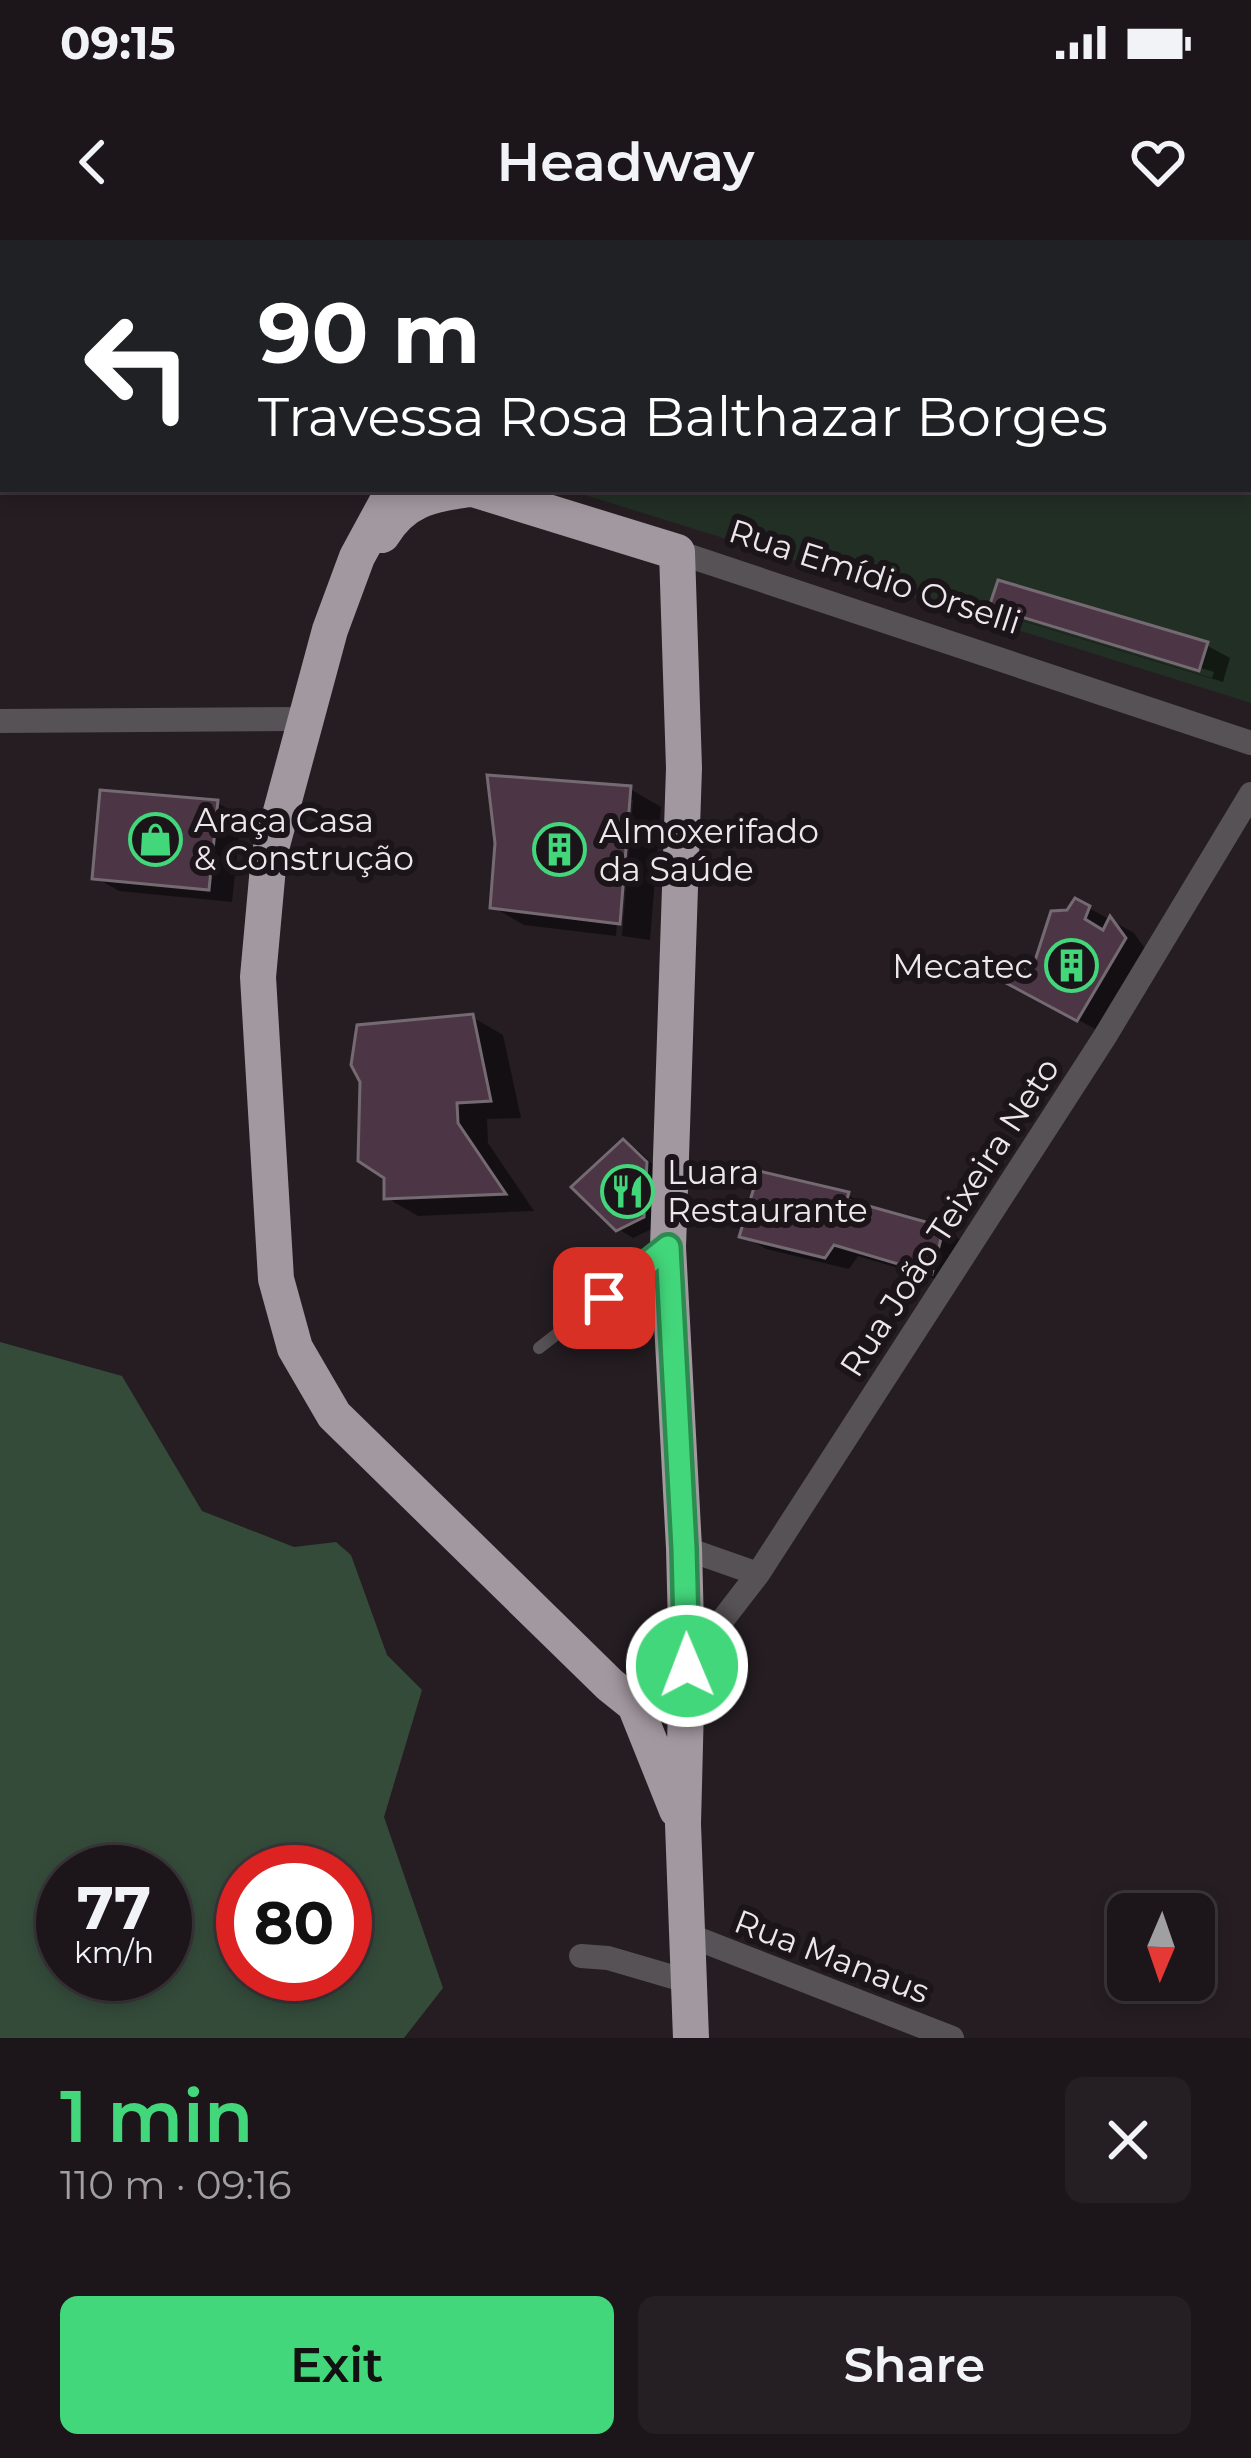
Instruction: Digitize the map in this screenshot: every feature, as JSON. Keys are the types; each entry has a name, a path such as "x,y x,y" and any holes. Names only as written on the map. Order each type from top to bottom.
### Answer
{"highway":[{"path":"392,492 357,557 330,630 269,856 258,976 276,1279 295,1348 334,1415 634,1705 683,1824"},
{"path":"330,630 385,529 404,507 450,492"},
{"name":"Rua Emídio Orselli","path":"481,492 676,552"},
{"path":"676,552 684,768 668,1247 684,1548 683,1824 691,2038"},
{"path":"634,1705 687,1666"}],"street":[{"name":"Rua Emídio Orselli","path":"676,552 1251,742"},
{"path":"0,721 305,718"},
{"name":"Rua João Teixeira Neto","path":"687,1666 758,1574 1104,1038 1251,794"},
{"path":"684,1548 758,1574"},
{"name":"Rua Manaus","path":"688,1935 952,2038"},
{"path":"580,1956 608,1958 690,1982"}],"lane":[{"path":"539,1348 668,1247"}],"shaded area":[{"path":"576,492 1251,492 1251,703"},
{"path":"0,1342 122,1376 202,1511 294,1547 336,1542 351,1555 387,1655 422,1690 384,1817 443,1988 404,2038 0,2038"}],"building":[{"path":"998,580 1208,642 1199,671 989,607"},
{"name":"Almoxerifado da Saúde","path":"487,775 631,786 620,924 490,908 495,843"},
{"name":"Araça Casa & Construção","path":"100,790 218,800 209,890 92,879"},
{"name":"Mecatec","path":"1075,898 1090,906 1085,919 1103,930 1110,916 1126,938 1077,1021 1006,983 1011,958 1031,973 1051,911 1067,910"},
{"path":"473,1014 491,1101 457,1103 458,1123 506,1194 384,1199 384,1178 358,1161 360,1082 351,1065 357,1025"},
{"path":"623,1139 647,1162 644,1217 616,1231 571,1187"},
{"path":"759,1171 849,1192 847,1200 944,1227 932,1274 834,1245 825,1258 739,1237"}],"place":[{"name":"Araça Casa & Construção","path":"155,839"},
{"name":"Almoxerifado da Saúde","path":"560,850"},
{"name":"Mecatec","path":"1072,966"},
{"name":"Luara Restaurante","path":"628,1191"}],"route":[{"path":"604,1298 668,1247 687,1666"}]}
